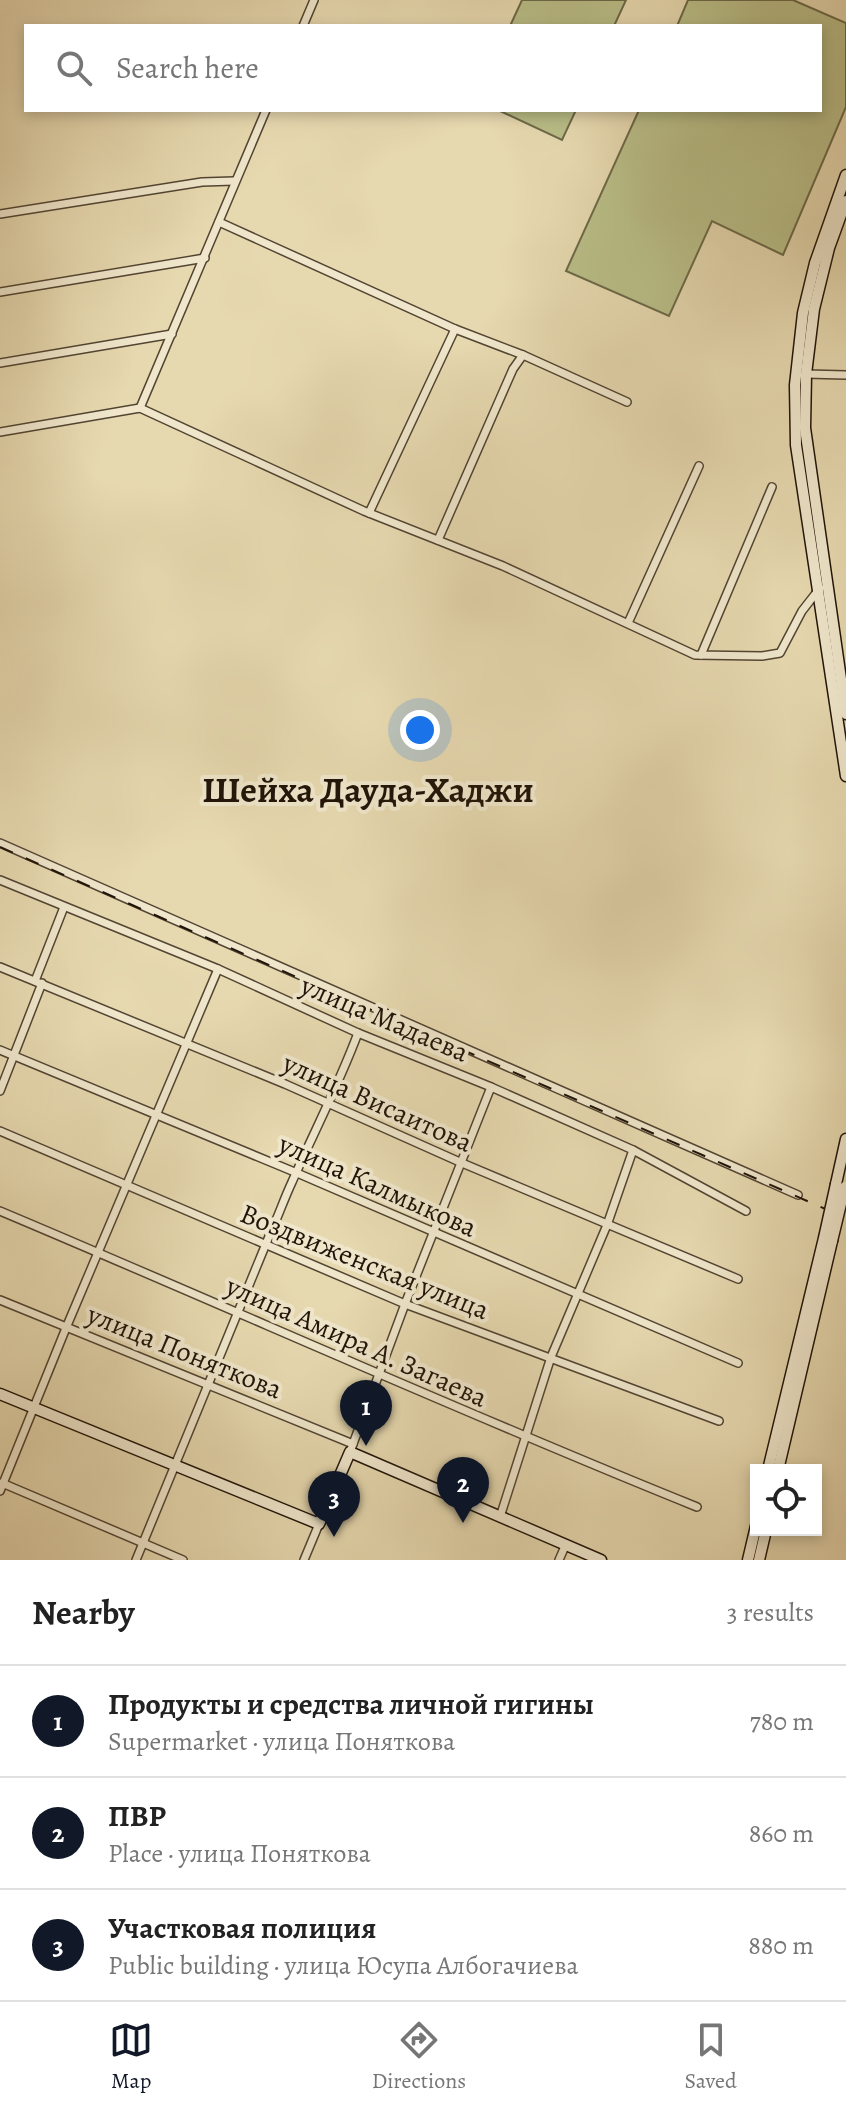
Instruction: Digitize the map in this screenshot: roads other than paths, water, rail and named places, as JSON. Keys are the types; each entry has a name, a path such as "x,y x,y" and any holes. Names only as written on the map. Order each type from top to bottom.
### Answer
{"main road":[{"path":"846,175 815,263 803,313 796,374 796,445 846,714"},
{"path":"846,201 820,281 806,374 807,453 846,776"},
{"path":"770,1464 842,1184 846,1139"},
{"path":"779,1464 828,1240"},
{"path":"0,1394 319,1524 352,1448"},
{"name":"улица Поняткова","path":"352,1448 601,1560"},
{"path":"748,1560 754,1536"},
{"path":"759,1560 765,1536"}],"street":[{"path":"304,24 314,0"},
{"path":"140,408 265,112"},
{"path":"0,214 202,182 234,181"},
{"path":"219,222 455,329 523,355 627,402"},
{"path":"0,292 205,258"},
{"path":"369,513 455,329"},
{"path":"0,363 172,334"},
{"path":"438,540 513,369 523,355"},
{"path":"806,374 846,375"},
{"path":"0,432 140,408 369,513 438,540 695,655 762,656 780,653 821,588"},
{"path":"628,623 699,466"},
{"path":"701,655 772,487"},
{"path":"0,843 798,1195"},
{"name":"улица Мадаева","path":"0,880 218,969 358,1033 633,1150 746,1211"},
{"path":"0,1091 64,907"},
{"name":"улица Висаитова","path":"0,967 738,1279"},
{"path":"183,1560 1,1486 218,969"},
{"path":"136,1560 297,1173 353,1053 358,1033"},
{"name":"улица Калмыкова","path":"0,1050 297,1173 738,1363"},
{"path":"352,1448 491,1087"},
{"name":"Воздвиженская улица","path":"0,1131 405,1304 719,1421"},
{"path":"500,1517 551,1357 607,1225 633,1150"},
{"name":"улица Амира А. Загаева","path":"0,1211 239,1312 379,1376 697,1507"},
{"name":"улица Поняткова","path":"0,1300 352,1448"},
{"path":"304,1560 319,1524"},
{"path":"559,1560 566,1544"}],"railway":[{"path":"0,847 846,1218"}],"place":[{"name":"Продукты и средства личной гигины","path":"366,1446"},
{"name":"ПВР","path":"463,1523"},
{"name":"Участковая полиция","path":"334,1537"}],"district":[{"name":"Шейха Дауда-Хаджи","path":"368,789"}]}
